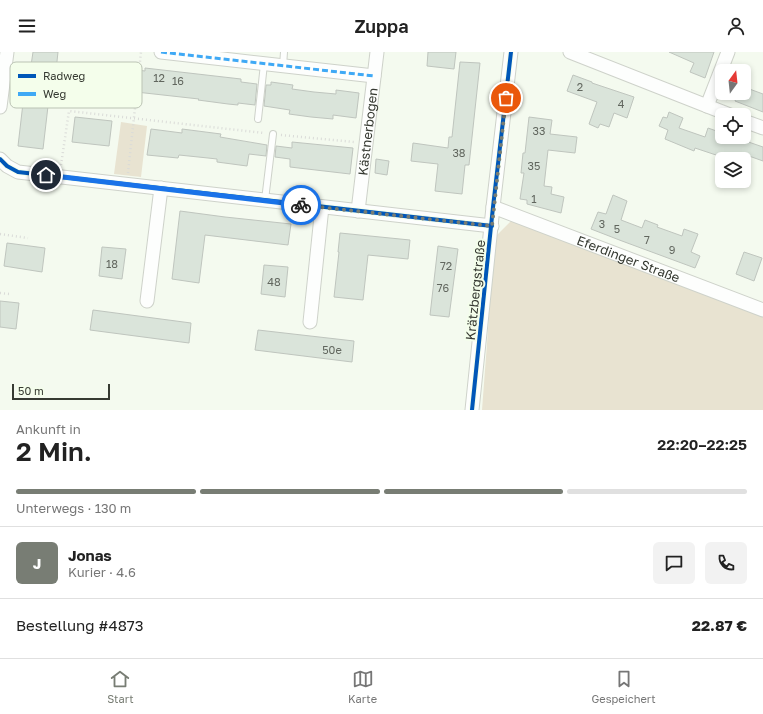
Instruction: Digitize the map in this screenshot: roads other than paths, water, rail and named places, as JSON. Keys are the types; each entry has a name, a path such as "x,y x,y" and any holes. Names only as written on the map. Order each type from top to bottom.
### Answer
{"street":[{"path":"0,107 7,52"},
{"path":"161,52 374,76"},
{"name":"Kästnerbogen","path":"358,211 377,52"},
{"name":"Krätzbergstraße","path":"472,410 511,52"},
{"path":"570,52 715,109"},
{"path":"707,106 728,52"},
{"path":"751,124 763,128"},
{"path":"0,159 6,166 18,172 492,226"},
{"path":"147,301 161,188"},
{"path":"310,322 322,207"},
{"name":"Eferdinger Straße","path":"493,207 763,310"}],"lane":[{"path":"283,66 284,52"},
{"path":"258,119 264,64"},
{"path":"265,200 273,134"}]}
